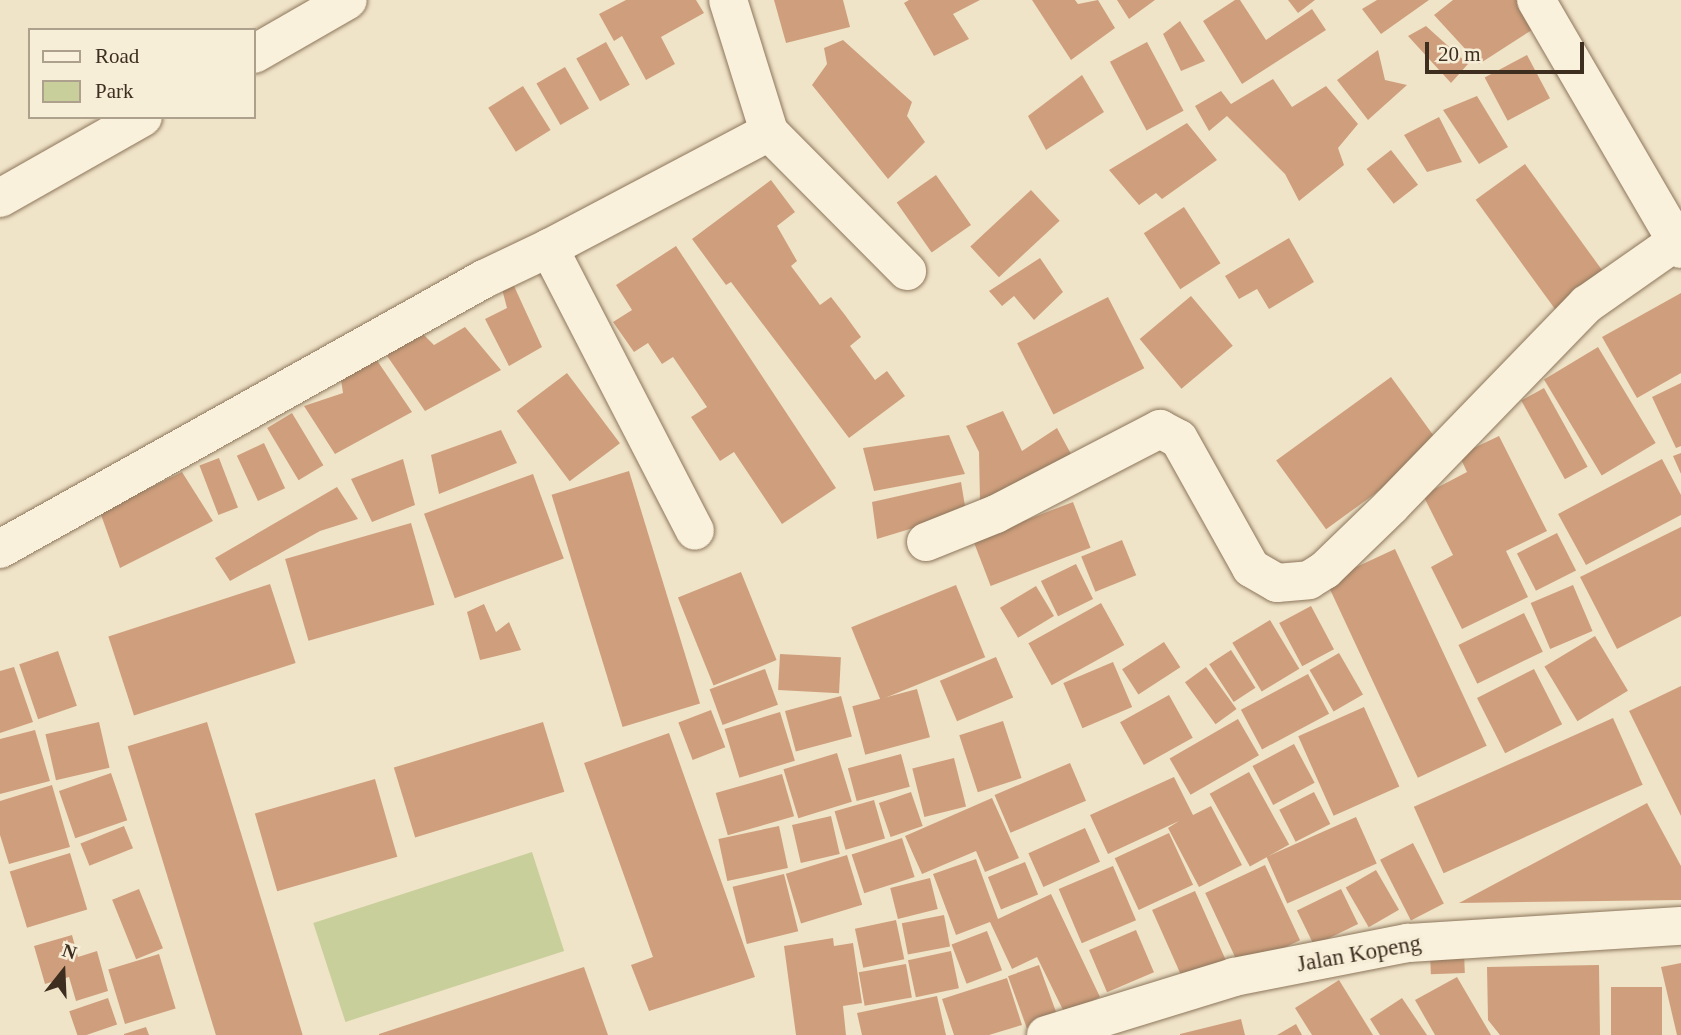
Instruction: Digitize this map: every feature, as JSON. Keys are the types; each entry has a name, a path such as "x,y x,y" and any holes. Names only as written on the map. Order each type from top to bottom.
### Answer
{"street":[{"path":"256,53 348,0"},
{"path":"728,0 769,132 906,271"},
{"path":"926,542 996,514 1160,429 1179,439 1251,568 1277,583 1309,580 1325,570 1392,505 1587,304 1679,245 1536,0"},
{"path":"0,198 138,119"},
{"path":"0,549 472,285 550,248 769,132"},
{"path":"550,248 695,531"},
{"name":"Jalan Kopeng","path":"1046,1035 1234,977 1408,943 1681,926"}],"green space":[{"path":"532,852 564,951 345,1022 313,923"}],"building":[{"path":"626,0 696,0 704,13 661,37 675,64 646,80 622,36 614,41 599,14"},
{"path":"774,0 843,0 850,27 786,43"},
{"path":"909,0 980,0 953,14 969,39 934,56 904,3"},
{"path":"1032,0 1075,0 1078,4 1098,0 1115,28 1071,60"},
{"path":"1117,0 1155,0 1129,19"},
{"path":"1235,0 1240,0 1266,40 1312,9 1326,30 1242,84 1203,21"},
{"path":"1288,0 1315,0 1298,13"},
{"path":"1377,0 1429,0 1381,34 1362,9"},
{"path":"1453,0 1518,0 1538,26 1479,64 1434,15"},
{"path":"1180,21 1205,61 1181,71 1163,34"},
{"path":"1426,26 1468,64 1451,83 1408,36"},
{"path":"843,40 912,102 907,116 925,142 888,179 812,85 827,64 824,48"},
{"path":"606,42 630,85 600,101 576,58"},
{"path":"1147,42 1184,111 1147,131 1110,62"},
{"path":"1378,50 1385,80 1407,85 1368,120 1337,80"},
{"path":"1527,55 1550,98 1508,121 1485,78"},
{"path":"565,67 589,109 560,125 536,84"},
{"path":"1082,75 1104,112 1046,150 1028,116"},
{"path":"1273,79 1292,107 1326,86 1358,124 1338,148 1344,165 1299,201 1285,174 1227,116 1209,131 1195,106 1221,91 1231,104"},
{"path":"523,86 551,130 516,152 488,108"},
{"path":"1477,96 1508,147 1479,164 1443,110"},
{"path":"1439,117 1462,162 1427,172 1404,135"},
{"path":"1187,123 1217,160 1162,199 1156,193 1139,205 1109,170"},
{"path":"1391,150 1418,185 1394,204 1367,169"},
{"path":"1525,164 1612,284 1563,320 1476,200"},
{"path":"936,175 971,225 932,252 897,203"},
{"path":"771,180 795,212 777,226 797,261 791,266 820,305 831,297 845,315 861,337 850,346 875,380 887,371 905,396 849,438 731,282 726,285 692,239"},
{"path":"1031,190 1060,221 999,277 970,247"},
{"path":"1184,207 1220,263 1180,289 1144,233"},
{"path":"1289,238 1314,282 1269,309 1257,289 1239,299 1225,276"},
{"path":"676,246 836,488 782,524 734,452 720,461 691,417 707,407 673,357 662,364 648,343 634,352 613,322 632,310 616,285"},
{"path":"1040,258 1063,292 1034,320 1014,296 1002,306 989,291"},
{"path":"514,286 542,347 509,366 485,319 507,308 502,289"},
{"path":"1681,293 1681,373 1637,398 1602,337"},
{"path":"1191,296 1233,346 1181,389 1140,339"},
{"path":"1108,297 1144,368 1053,415 1017,343"},
{"path":"465,327 501,370 425,411 383,350 420,331 434,345"},
{"path":"1598,347 1656,443 1602,475 1544,379"},
{"path":"374,356 412,412 335,454 304,406 343,393 340,372"},
{"path":"567,373 620,443 570,481 517,411"},
{"path":"1391,377 1441,446 1326,529 1276,460"},
{"path":"1681,383 1681,446 1676,448 1652,397"},
{"path":"1544,388 1588,467 1565,479 1521,401"},
{"path":"1003,411 1022,451 1057,428 1071,454 980,501 979,452 966,426"},
{"path":"292,413 323,465 299,480 267,428"},
{"path":"501,430 517,463 439,494 431,455"},
{"path":"949,435 965,474 874,491 863,448"},
{"path":"1499,436 1547,531 1506,551 1528,597 1462,629 1431,567 1453,555 1423,495 1467,472 1459,455"},
{"path":"264,443 285,488 258,501 237,456"},
{"path":"1681,453 1681,474 1673,456"},
{"path":"219,458 238,507 218,515 199,466"},
{"path":"403,459 415,505 372,522 351,479"},
{"path":"1662,459 1681,495 1681,515 1586,565 1558,514"},
{"path":"629,471 700,703 623,727 552,495"},
{"path":"182,472 213,521 120,568 100,512"},
{"path":"533,474 564,559 455,598 424,514"},
{"path":"961,482 966,512 877,539 872,502"},
{"path":"337,487 358,519 320,531 230,581 215,558"},
{"path":"1073,502 1091,548 991,586 973,540"},
{"path":"411,523 434,605 309,641 285,559"},
{"path":"1681,527 1681,616 1617,649 1580,577"},
{"path":"1557,533 1576,570 1536,591 1517,553"},
{"path":"1122,540 1136,575 1095,592 1081,556"},
{"path":"1395,549 1487,746 1418,778 1326,581"},
{"path":"1076,564 1093,599 1058,616 1041,581"},
{"path":"741,572 777,660 714,686 678,597"},
{"path":"270,584 296,663 134,715 108,637"},
{"path":"956,585 985,657 880,700 851,627"},
{"path":"1573,585 1593,631 1550,649 1531,603"},
{"path":"1036,586 1054,616 1018,638 1000,608"},
{"path":"1101,603 1124,645 1052,685 1028,643"},
{"path":"484,604 496,632 509,622 521,650 480,660 467,612"},
{"path":"1311,606 1334,649 1302,666 1279,623"},
{"path":"1524,613 1543,652 1477,684 1458,645"},
{"path":"1270,620 1299,669 1262,692 1232,643"},
{"path":"1595,636 1628,691 1577,721 1544,666"},
{"path":"1164,642 1180,667 1138,694 1122,669"},
{"path":"1231,650 1256,688 1234,702 1209,664"},
{"path":"58,651 77,706 38,719 19,664"},
{"path":"1339,653 1363,695 1334,712 1310,670"},
{"path":"780,654 841,657 839,693 778,690"},
{"path":"996,657 1013,698 957,721 940,681"},
{"path":"1113,662 1132,707 1082,728 1063,683"},
{"path":"14,667 33,722 0,733 0,671"},
{"path":"1206,667 1237,709 1216,724 1185,682"},
{"path":"765,669 778,705 723,725 710,689"},
{"path":"1534,669 1562,724 1505,753 1477,698"},
{"path":"1308,674 1329,714 1262,749 1241,710"},
{"path":"1681,686 1681,816 1629,711"},
{"path":"917,689 930,737 865,755 852,706"},
{"path":"1169,695 1193,738 1144,765 1120,722"},
{"path":"841,696 852,737 796,752 785,711"},
{"path":"1364,707 1399,786 1334,816 1298,736"},
{"path":"711,710 725,747 693,760 678,723"},
{"path":"780,712 795,761 739,778 725,729"},
{"path":"1613,718 1643,785 1444,873 1414,807"},
{"path":"1238,719 1259,755 1191,795 1170,758"},
{"path":"1003,721 1022,778 978,792 959,735"},
{"path":"99,722 110,768 56,780 45,734"},
{"path":"207,722 303,1035 216,1035 128,746"},
{"path":"543,722 564,792 415,837 394,768"},
{"path":"35,730 50,781 0,794 0,739"},
{"path":"669,733 755,977 649,1011 631,965 653,957 584,763"},
{"path":"1294,744 1315,783 1273,805 1253,766"},
{"path":"837,753 852,802 798,818 783,769"},
{"path":"901,754 910,787 857,801 848,768"},
{"path":"954,758 966,807 924,817 912,768"},
{"path":"1070,763 1086,801 1011,833 995,795"},
{"path":"1249,772 1289,845 1250,866 1210,794"},
{"path":"111,773 127,820 75,838 59,791"},
{"path":"782,774 794,816 728,835 716,793"},
{"path":"1174,777 1193,815 1211,806 1242,865 1199,887 1168,828 1179,821 1108,854 1090,815"},
{"path":"375,779 397,857 277,891 255,813"},
{"path":"52,785 70,847 9,864 0,835 0,801"},
{"path":"911,792 923,826 891,837 879,803"},
{"path":"1314,792 1330,824 1296,842 1279,810"},
{"path":"992,798 1019,858 985,872 976,851 922,874 905,836"},
{"path":"874,800 885,838 846,850 835,811"},
{"path":"1647,803 1681,866 1681,900 1459,903"},
{"path":"831,816 840,854 801,863 792,825"},
{"path":"1356,817 1377,864 1287,903 1266,857"},
{"path":"124,826 133,848 89,866 80,844"},
{"path":"779,826 788,868 727,881 718,839"},
{"path":"1085,828 1100,862 1043,887 1028,853"},
{"path":"1169,833 1193,885 1139,910 1115,858"},
{"path":"902,838 915,877 864,893 852,854"},
{"path":"1413,843 1444,904 1411,920 1380,860"},
{"path":"70,853 87,909 27,928 10,871"},
{"path":"847,855 862,905 801,923 786,874"},
{"path":"976,859 998,919 1051,894 1100,997 1065,1014 1037,957 1012,969 990,922 956,935 933,874"},
{"path":"1025,862 1038,894 1001,909 988,877"},
{"path":"1265,865 1300,940 1240,968 1205,893"},
{"path":"1113,866 1136,920 1082,943 1059,889"},
{"path":"1376,870 1399,910 1369,927 1346,887"},
{"path":"784,874 798,931 747,944 733,887"},
{"path":"930,878 938,909 898,919 890,888"},
{"path":"139,889 163,948 136,959 112,900"},
{"path":"1341,889 1358,924 1314,946 1297,910"},
{"path":"1195,891 1228,965 1185,984 1152,910"},
{"path":"944,915 950,946 908,955 902,923"},
{"path":"896,920 904,959 863,968 855,929"},
{"path":"1136,930 1154,972 1107,992 1089,950"},
{"path":"987,931 1002,970 967,984 952,945"},
{"path":"72,935 78,957 97,951 108,991 76,1001 69,977 45,984 34,946"},
{"path":"833,938 834,946 853,943 862,1003 843,1006 846,1035 796,1035 784,946"},
{"path":"1464,950 1465,973 1431,974 1430,951"},
{"path":"951,951 959,988 916,997 908,960"},
{"path":"159,954 176,1009 125,1024 108,969"},
{"path":"1681,963 1681,1035 1677,1035 1661,967"},
{"path":"906,964 912,997 865,1006 859,972"},
{"path":"1039,965 1058,1017 1027,1028 1008,976"},
{"path":"1599,965 1600,1035 1500,1035 1488,1020 1487,967"},
{"path":"584,967 608,1035 379,1035 379,1034"},
{"path":"1457,977 1491,1035 1435,1035 1415,1000"},
{"path":"1007,978 1022,1025 989,1035 954,1035 942,999"},
{"path":"1339,980 1373,1035 1312,1035 1295,1008"},
{"path":"1611,987 1662,987 1662,1035 1611,1035"},
{"path":"937,996 946,1035 862,1035 857,1013"},
{"path":"108,998 117,1024 87,1035 77,1035 69,1011"},
{"path":"1402,998 1427,1035 1380,1035 1370,1019"},
{"path":"1241,1019 1245,1035 1180,1035 1180,1034"},
{"path":"1296,1024 1302,1035 1277,1035"},
{"path":"146,1027 149,1035 124,1035 124,1034"}]}
